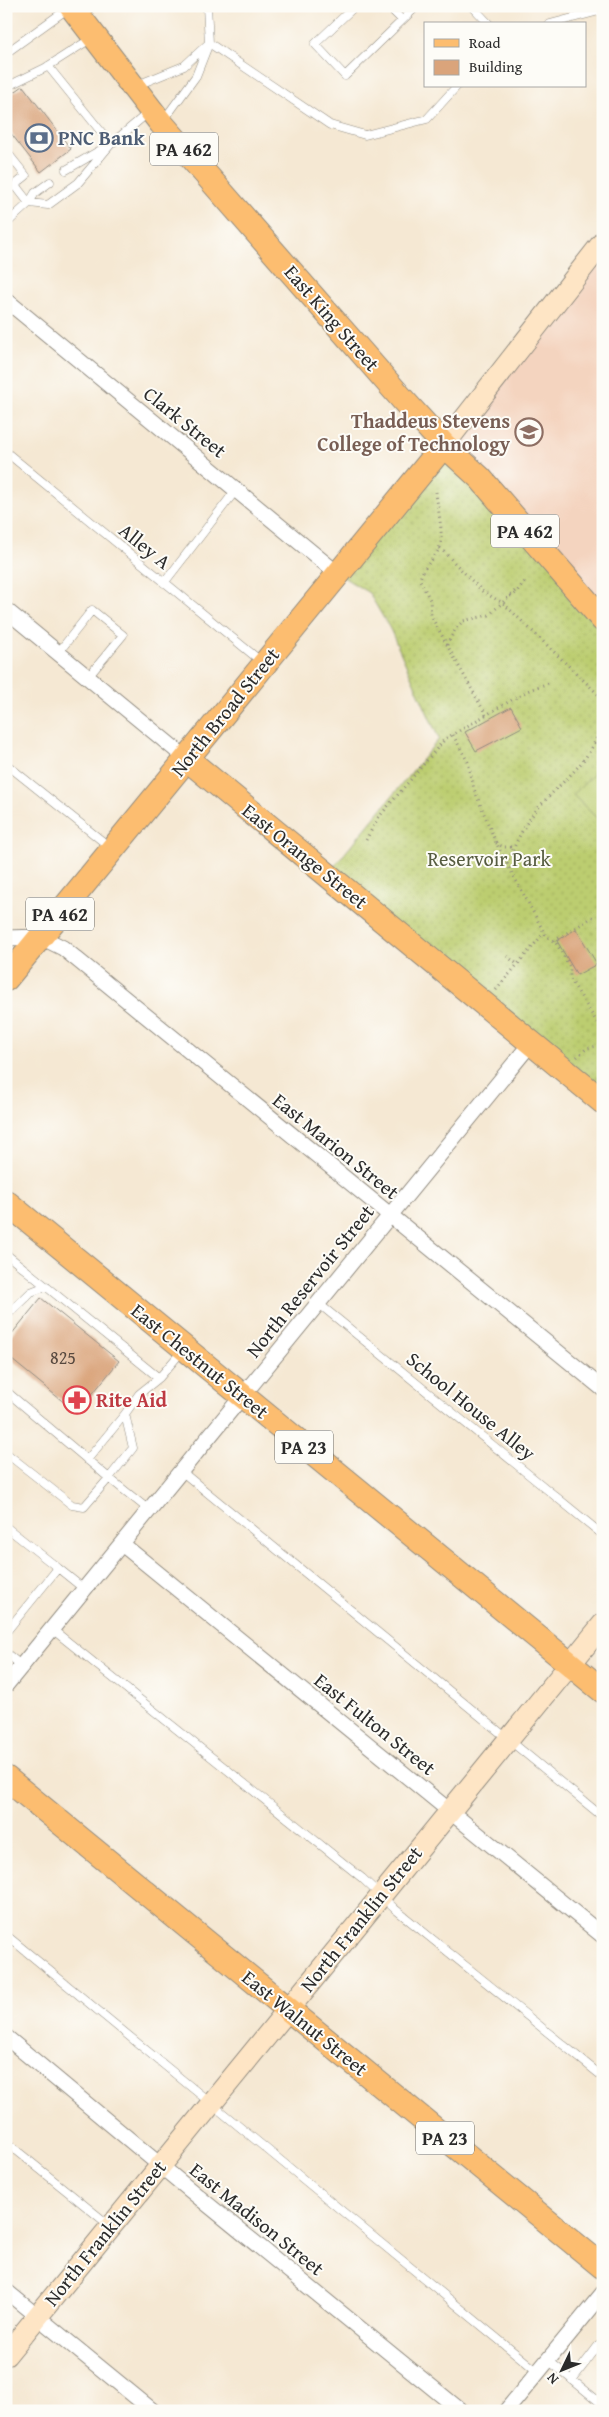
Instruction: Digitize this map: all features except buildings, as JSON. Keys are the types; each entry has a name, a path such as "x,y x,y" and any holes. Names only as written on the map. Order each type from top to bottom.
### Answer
{"main road":[{"name":"East King Street","path":"71,6 156,117 444,445 480,478 603,620"},
{"path":"444,445 603,242"},
{"name":"North Broad Street","path":"6,980 444,445"},
{"name":"East Orange Street","path":"187,759 603,1102"},
{"name":"East Chestnut Street","path":"6,1202 603,1691"},
{"name":"North Franklin Street","path":"6,2355 603,1624"},
{"name":"East Walnut Street","path":"6,1778 603,2267"}],"street":[{"name":"Clark Street","path":"6,300 338,574"},
{"name":"East Orange Street","path":"6,610 187,759"},
{"path":"6,938 41,937"},
{"name":"East Marion Street","path":"41,937 68,952 603,1389"},
{"name":"North Reservoir Street","path":"6,1685 531,1043"},
{"name":"East Fulton Street","path":"122,1544 603,1936"},
{"name":"East Madison Street","path":"6,2037 461,2411"},
{"path":"6,2291 153,2411"},
{"path":"506,2411 603,2293"}],"lane":[{"path":"6,53 71,6"},
{"path":"66,170 156,117 196,76 209,43 208,6"},
{"path":"355,6 315,44 345,76 417,6"},
{"path":"388,6 402,20"},
{"path":"472,6 487,22"},
{"path":"558,22 603,10"},
{"path":"6,87 48,66 94,37"},
{"path":"209,43 330,125 365,135 427,119 455,88"},
{"path":"133,87 184,66 209,43"},
{"path":"48,66 111,144"},
{"path":"29,204 48,205 78,183 111,144"},
{"path":"6,151 26,176 6,192"},
{"path":"6,224 29,204 36,193 50,182"},
{"path":"15,185 29,204"},
{"name":"Alley A","path":"6,452 264,665"},
{"path":"164,583 236,490"},
{"path":"58,653 92,610 123,635 88,677"},
{"path":"6,764 113,849"},
{"path":"6,1254 159,1378"},
{"path":"6,1316 31,1292 46,1286"},
{"name":"School House Alley","path":"318,1303 603,1535"},
{"path":"87,1460 139,1394 159,1378 184,1349"},
{"path":"6,1391 149,1510"},
{"path":"6,1452 72,1506 84,1507 133,1448 125,1414"},
{"path":"181,1471 603,1817"},
{"path":"6,1527 84,1589"},
{"path":"6,1632 58,1568"},
{"path":"52,1628 603,2077"},
{"path":"6,1653 22,1666"},
{"path":"6,1936 538,2372"},
{"path":"6,2142 110,2227"},
{"path":"572,2380 598,2346 603,2344"},
{"path":"548,2360 603,2405"}],"path":[{"path":"436,492 440,548 422,572 420,580 430,600 431,616 486,715"},
{"path":"440,548 483,592 504,603 603,699"},
{"path":"447,645 456,628 463,621 489,615 510,596 514,595 515,591 527,579"},
{"path":"366,840 378,818 441,743 527,691 551,682"},
{"path":"507,864 514,847 533,814 565,783 588,753 597,736 603,711"},
{"path":"453,735 468,762 474,789 496,844 544,933 554,941 570,967 570,979 603,1032"},
{"path":"496,844 503,847 514,847"},
{"path":"554,941 596,915"},
{"path":"484,1004 544,933"},
{"path":"507,956 517,964"},
{"path":"578,1056 587,1048 603,1045"}],"shaded area":[{"name":"Thaddeus Stevens College of Technology","path":"603,242 603,620 444,445"}],"green space":[{"name":"Reservoir Park","path":"444,445 603,620 603,1102 327,875 439,739 390,629 369,593 338,574"},
{"path":"603,765 603,824 573,795"}],"place":[{"name":"PNC Bank","path":"39,138"},
{"name":"Thaddeus Stevens College of Technology","path":"529,432"},
{"name":"Rite Aid","path":"77,1400"}]}
